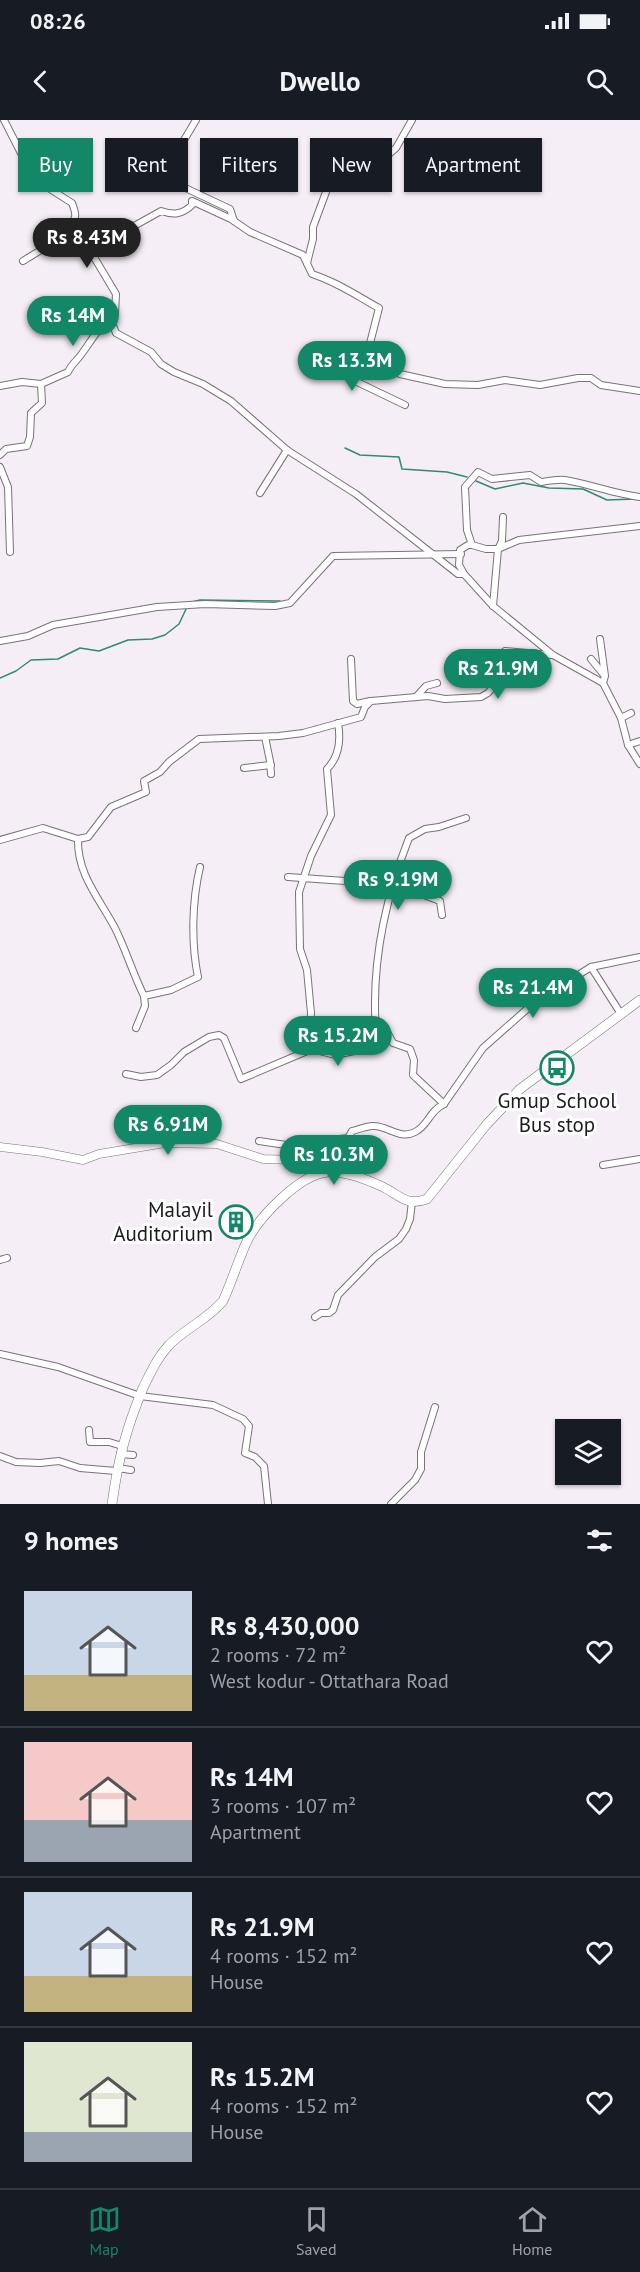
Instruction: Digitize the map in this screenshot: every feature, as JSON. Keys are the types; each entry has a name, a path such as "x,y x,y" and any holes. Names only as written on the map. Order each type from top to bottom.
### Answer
{"main road":[{"path":"112,1504 116,1469 129,1420 160,1354 223,1301 248,1240 258,1222 275,1204 307,1179 328,1172 362,1178 385,1187 402,1200 422,1201 431,1195 487,1124 520,1089 640,1000"}],"street":[{"path":"4,120 29,169 39,182 72,203 76,215 72,226 23,261"},
{"path":"196,120 162,177 230,209 234,221"},
{"path":"392,151 412,120"},
{"path":"306,265 313,239 313,227 325,192"},
{"path":"89,247 109,240 161,211 173,215 187,210 192,205 192,201 234,221 250,232 303,255 312,274 355,292 379,308 367,355 354,380 405,405"},
{"path":"0,386 22,381 41,384 68,372 73,361 82,354 88,342 116,314 116,294 85,242 89,233 73,222"},
{"path":"110,318 116,333 151,352 161,364 174,372 231,401 287,450 356,494 458,574 464,574"},
{"path":"367,355 400,374 428,378 445,384 478,385 505,380 540,385 591,378 602,385 640,391"},
{"path":"0,455 6,448 27,446 30,437 30,413 42,403 41,384"},
{"path":"260,493 287,450"},
{"path":"0,466 8,487 10,552"},
{"path":"472,545 466,531 465,487 478,472 492,479 530,475 541,482 563,479 640,497"},
{"path":"493,606 503,517"},
{"path":"640,526 519,540 498,549 468,545 460,550 459,565 464,574 493,606 553,655 603,683 621,718 628,745 640,764"},
{"path":"0,641 28,636 52,625 157,607 205,604 274,606 290,603 333,556 461,554"},
{"path":"600,639 605,676 603,683"},
{"path":"351,658 353,701 357,704 428,696 445,699 482,697 496,683 495,660 505,651 553,655"},
{"path":"591,659 605,676"},
{"path":"416,697 426,686 436,683"},
{"path":"0,840 44,828 78,839 88,837 111,807 146,792 144,781 160,772 169,762 199,739 265,737 303,733 361,717 365,707 371,701"},
{"path":"621,718 631,713"},
{"path":"308,1050 311,1013 307,970 300,949 299,892 311,856 331,814 327,769 338,752 338,723"},
{"path":"265,737 271,774"},
{"path":"628,745 640,741"},
{"path":"244,768 271,765"},
{"path":"376,1032 374,1008 377,960 392,888 409,838 426,829 466,818"},
{"path":"78,839 78,854 89,886 115,928 144,996 145,1006 136,1028"},
{"path":"144,996 171,990 198,977 194,931 197,879 200,867"},
{"path":"288,877 345,881 356,878 392,888 408,889 440,901 442,915"},
{"path":"337,1158 352,1131 374,1125 395,1133 414,1133 426,1123 435,1108 444,1104 483,1048 535,1002 591,967 640,957"},
{"path":"591,967 621,1014"},
{"path":"126,1074 141,1077 157,1075 184,1052 214,1035 224,1038 241,1079 312,1049 335,1055 359,1050 376,1032 387,1032 393,1043 410,1049 414,1060 413,1075 444,1104"},
{"path":"259,1141 286,1145 348,1138"},
{"path":"0,1147 83,1160 99,1154 165,1143 218,1144 263,1159 337,1158"},
{"path":"337,1158 342,1164 342,1173"},
{"path":"603,1165 640,1159"},
{"path":"315,1317 333,1310 338,1295 375,1257 399,1239 410,1219 412,1201"},
{"path":"0,1354 58,1367 140,1396 213,1405 228,1410 248,1422 245,1453 255,1457 264,1466 268,1504"},
{"path":"391,1504 415,1480 421,1469 421,1452 435,1407"},
{"path":"89,1430 90,1442 109,1442 133,1455"},
{"path":"0,1456 16,1462 59,1461 80,1468 131,1470"}],"waterway":[{"path":"345,448 360,455 399,457 402,469 447,472 467,477"},
{"path":"476,481 495,489 523,483 549,488 583,489 607,500 635,499"},
{"path":"192,602 200,600 280,601"},
{"path":"0,678 16,671 31,660 58,659 80,648 99,651 128,640 152,639 165,635 179,624 187,607"}],"place":[{"name":"Gmup School Bus stop","path":"557,1068"},
{"name":"Malayil Auditorium","path":"236,1222"}]}
